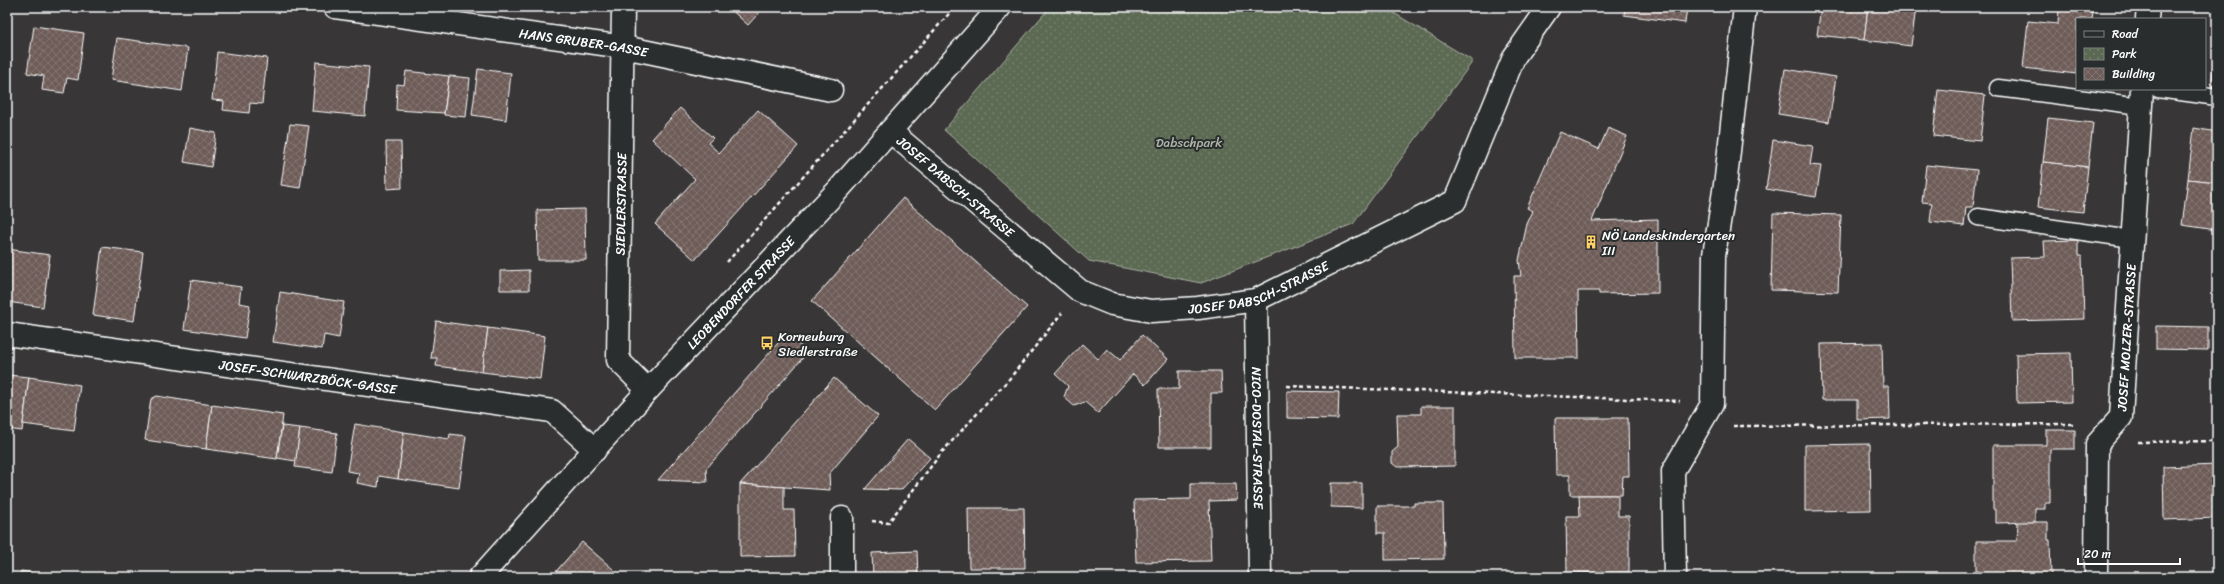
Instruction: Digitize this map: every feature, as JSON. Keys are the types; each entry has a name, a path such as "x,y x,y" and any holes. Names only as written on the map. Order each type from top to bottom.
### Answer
{"street":[{"name":"HANS GRUBER-GASSE","path":"334,7 624,47 831,90"},
{"name":"SIEDLERSTRASSE","path":"623,7 624,47 618,360 648,390"},
{"name":"LEOBENDORFER STRASSE","path":"480,577 648,390 838,190 1000,7"},
{"name":"JOSEF DABSCH-STRASSE","path":"890,131 1080,291 1112,304 1151,311 1198,308 1256,300 1455,201 1514,57 1549,7"},
{"path":"1675,577 1673,470 1712,404 1714,255 1726,178 1745,7"},
{"path":"2147,18 2148,7"},
{"name":"JOSEF MOLZER-STRASSE","path":"2096,577 2098,444 2121,416 2142,97"},
{"name":"NICO-DOSTAL-STRASSE","path":"1256,300 1260,577"},
{"name":"JOSEF-SCHWARZBÖCK-GASSE","path":"7,334 552,411 595,450"},
{"path":"842,518 842,577"}],"lane":[{"path":"1998,88 2142,97"},
{"path":"2165,90 2217,97"},
{"path":"1978,217 2132,239"}],"path":[{"path":"842,518 888,523 942,452 1010,378 1080,291"}],"green space":[{"name":"Dabschpark","path":"1050,7 1384,7 1473,61 1353,224 1201,283 1089,261 944,130"}],"building":[{"path":"728,7 764,7 748,25"},
{"path":"1625,7 1687,7 1685,23 1624,15"},
{"path":"1821,7 1868,7 1864,40 1817,35"},
{"path":"1868,7 1916,7 1911,46 1864,40"},
{"path":"2059,8 2093,12 2092,18 2076,18 2076,74 2023,68 2028,21 2058,24"},
{"path":"34,26 84,33 78,80 67,78 64,93 42,90 44,76 27,73"},
{"path":"117,38 188,48 182,91 111,80"},
{"path":"2217,41 2217,87 2211,86"},
{"path":"217,52 267,58 262,104 250,103 249,113 223,110 224,101 212,100"},
{"path":"316,62 369,67 365,116 312,111"},
{"path":"478,69 511,73 506,120 472,115"},
{"path":"1785,69 1836,77 1829,122 1778,114"},
{"path":"406,71 449,76 444,113 396,110 397,84 404,85"},
{"path":"449,76 470,78 466,117 444,115"},
{"path":"1938,90 1985,95 1980,141 1933,136"},
{"path":"680,108 713,138 708,143 719,153 758,110 798,146 695,260 655,224 695,179 652,139"},
{"path":"2048,118 2093,123 2088,167 2043,162"},
{"path":"290,124 309,126 300,188 281,185"},
{"path":"190,128 216,133 211,167 184,162"},
{"name":"NÖ Landeskindergarten III","path":"1608,128 1627,136 1592,221 1658,219 1658,293 1599,294 1599,291 1578,291 1579,358 1515,358 1514,276 1521,276 1519,260 1527,224 1533,211 1527,208 1560,132 1599,149"},
{"path":"2194,128 2217,132 2217,182 2188,179"},
{"path":"1773,140 1813,146 1810,165 1821,166 1816,197 1766,189"},
{"path":"386,142 401,142 402,188 387,189"},
{"path":"2043,162 2088,167 2083,212 2038,207"},
{"path":"1926,165 1977,170 1973,207 1966,207 1964,226 1930,222 1932,203 1922,202"},
{"path":"2188,179 2217,182 2217,230 2182,225"},
{"path":"903,198 1027,307 935,410 812,301"},
{"path":"585,209 586,260 538,260 537,210"},
{"path":"1773,213 1841,215 1838,292 1771,290"},
{"path":"2078,240 2078,256 2082,256 2084,319 2012,321 2010,258 2045,257 2044,241"},
{"path":"102,247 143,252 134,321 93,315"},
{"path":"7,249 50,255 43,307 7,302"},
{"path":"529,270 529,290 500,290 500,271"},
{"path":"191,280 241,287 239,303 250,305 245,338 184,329"},
{"path":"280,292 344,302 339,338 324,335 322,349 273,342"},
{"path":"436,321 488,328 482,372 436,366 437,358 431,358"},
{"path":"2156,326 2208,327 2208,350 2156,349"},
{"path":"488,328 545,336 540,379 482,372"},
{"path":"786,334 808,352 706,469 707,482 658,480"},
{"path":"1142,335 1168,359 1145,385 1133,374 1098,413 1085,402 1074,406 1064,397 1068,386 1055,374 1082,344 1098,359 1107,349 1120,360"},
{"path":"1882,343 1883,386 1889,386 1890,419 1857,420 1857,400 1822,400 1821,344"},
{"path":"2071,353 2072,402 2017,403 2016,354"},
{"path":"1179,371 1221,371 1222,393 1211,393 1211,447 1159,447 1158,389 1179,389"},
{"path":"7,375 29,377 22,431 7,429"},
{"path":"29,377 80,385 74,431 23,424"},
{"path":"834,378 878,416 829,474 830,490 740,484"},
{"path":"1287,391 1339,392 1338,419 1287,418"},
{"path":"157,396 212,405 206,449 145,440 151,399"},
{"path":"212,405 283,415 277,459 206,449"},
{"path":"1421,406 1455,406 1455,466 1397,467 1392,463 1392,452 1398,447 1397,414 1421,414"},
{"path":"1555,418 1628,418 1629,476 1623,476 1622,495 1570,495 1570,475 1556,475"},
{"path":"355,424 404,432 398,479 379,476 378,487 357,483 359,473 347,471"},
{"path":"282,426 300,428 296,461 277,458"},
{"path":"300,428 337,433 332,472 295,467"},
{"path":"2046,430 2075,430 2075,449 2050,449 2050,503 2045,503 2045,509 2035,509 2035,522 1996,523 1996,510 1993,509 1993,445 2046,445"},
{"path":"404,432 449,439 450,434 466,436 459,488 398,479"},
{"path":"908,439 930,458 901,490 865,489"},
{"path":"1870,444 1871,510 1805,511 1805,445"},
{"path":"2217,465 2217,518 2164,520 2163,467"},
{"path":"1331,483 1362,483 1362,508 1331,507"},
{"path":"740,484 784,487 784,510 794,510 795,556 740,557"},
{"path":"1191,484 1236,484 1237,500 1209,501 1211,561 1136,562 1134,500 1191,499"},
{"path":"1579,495 1618,495 1618,516 1629,516 1629,572 1567,573 1566,516 1580,516"},
{"path":"1414,503 1443,503 1444,559 1385,560 1385,533 1377,533 1377,506 1414,506"},
{"path":"968,508 1024,508 1025,568 969,568"},
{"path":"2018,522 2048,522 2051,577 1976,577 1976,541 2017,541"},
{"path":"582,542 622,577 551,577"},
{"path":"917,551 918,577 873,577 872,553"},
{"path":"21,571 40,574 39,577 20,577"},
{"path":"1209,576 1209,577 1143,577"}],"place":[{"name":"NÖ Landeskindergarten III","path":"1591,242"},
{"name":"Korneuburg Siedlerstraße","path":"767,343"}]}
